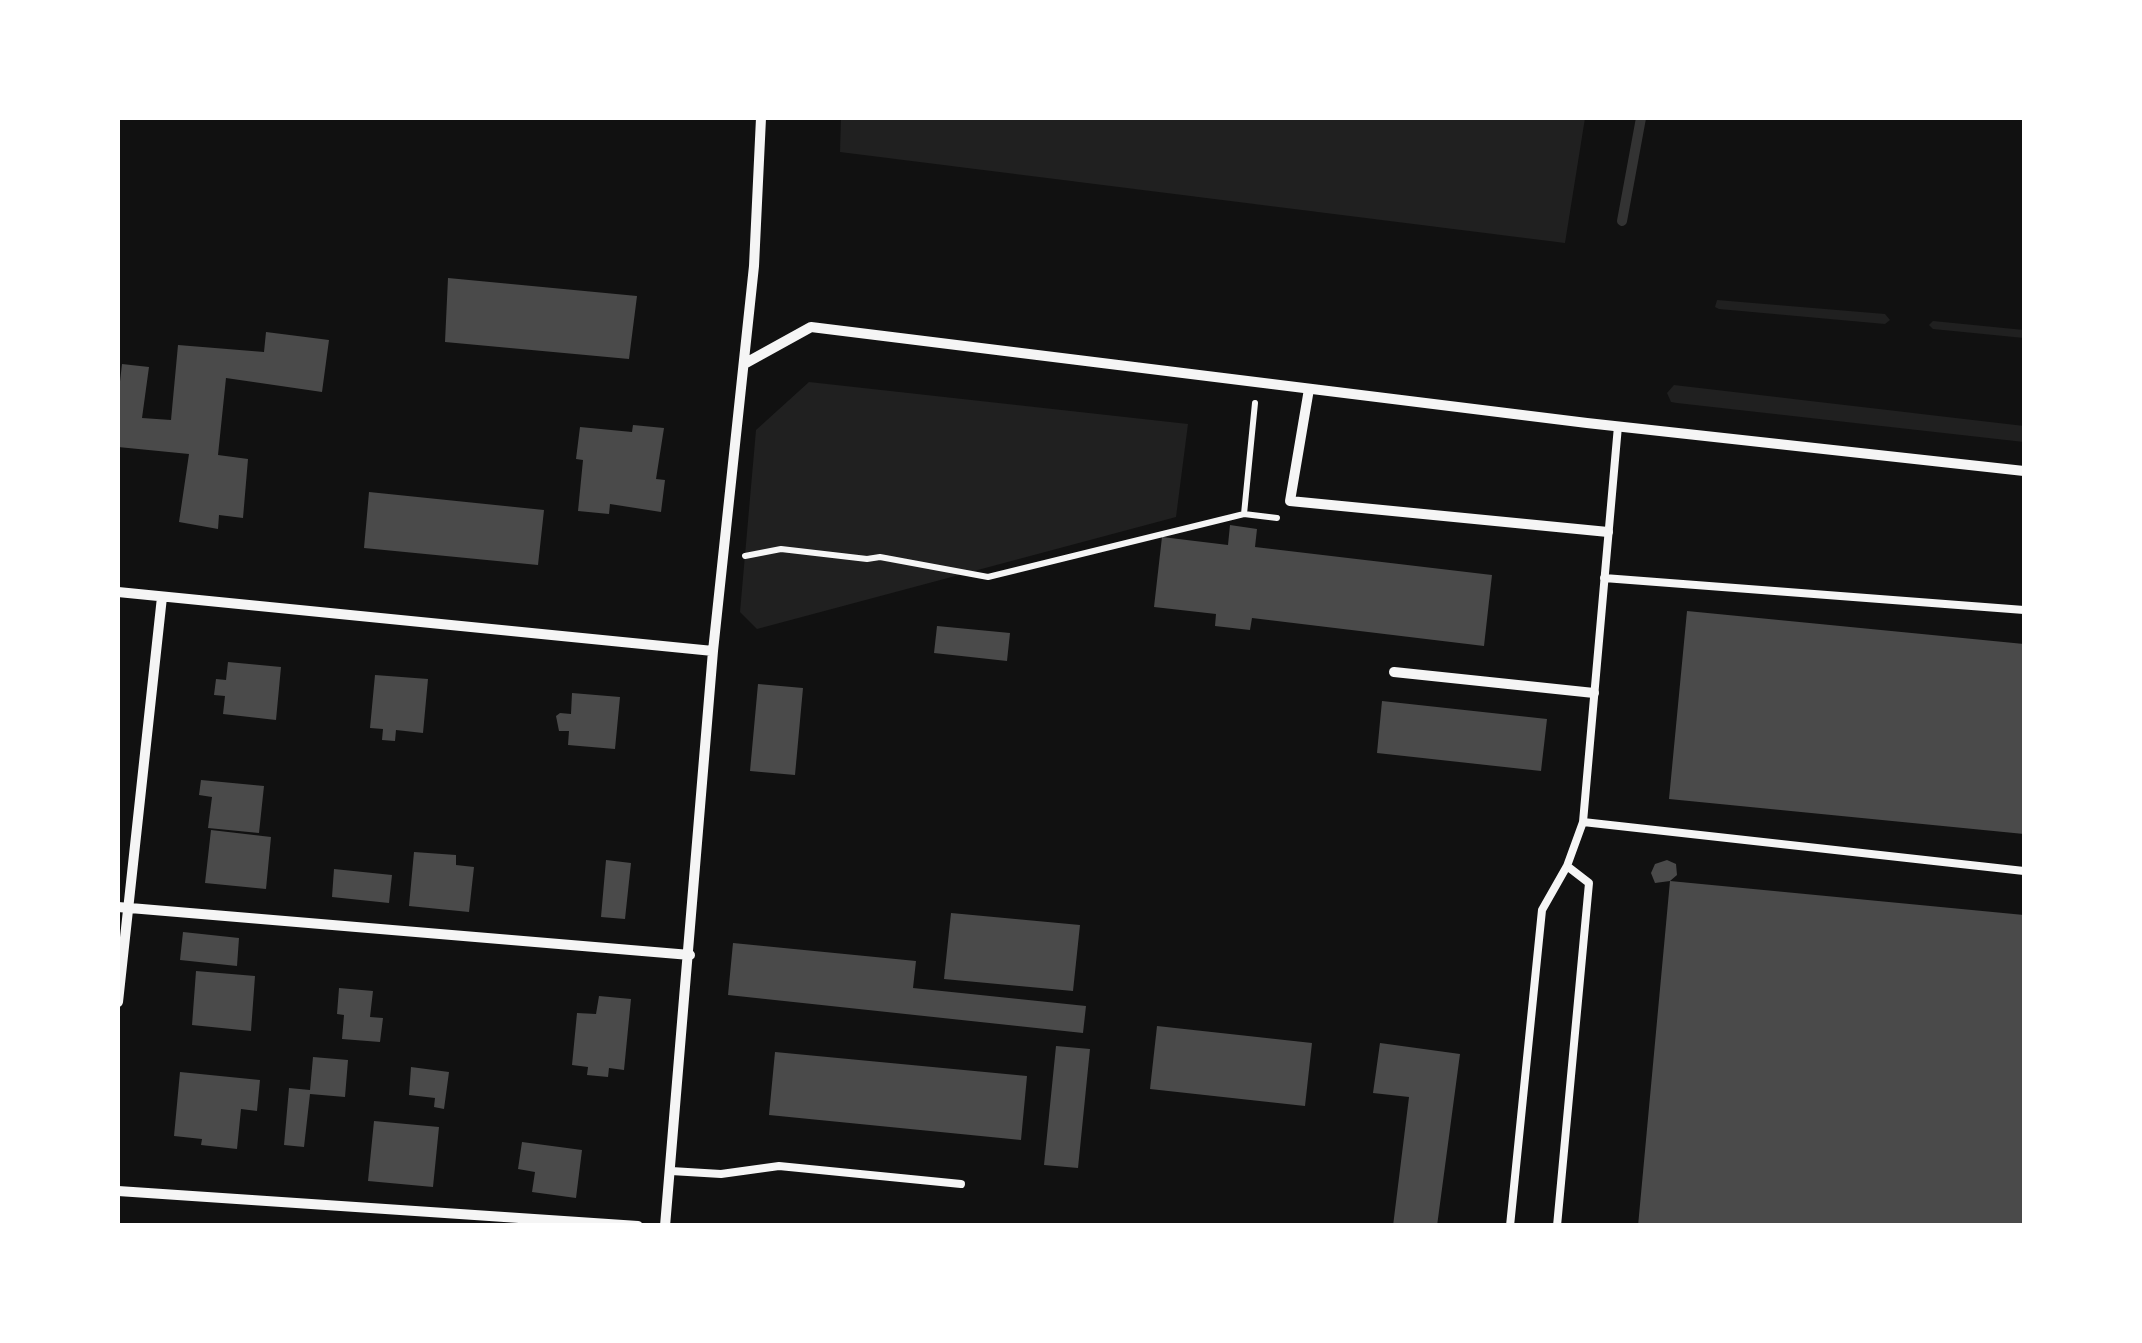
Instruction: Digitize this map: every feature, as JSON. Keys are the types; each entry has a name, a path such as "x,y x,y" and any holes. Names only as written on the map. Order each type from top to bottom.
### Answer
{"street":[{"path":"665,1226 713,651 754,266 761,118"},
{"path":"744,364 811,327 1618,426 2024,471"},
{"path":"1309,388 1290,501 1608,532"},
{"path":"118,592 713,651"},
{"path":"118,1002 122,908 162,597"},
{"path":"1394,672 1594,693"},
{"path":"122,908 690,955"},
{"path":"118,1191 638,1226"}],"lane":[{"path":"1510,1226 1542,910 1568,866 1583,822 1618,426"},
{"path":"1604,578 2024,610"},
{"path":"1583,822 2024,870"},
{"path":"1557,1226 1590,883 1568,866"},
{"path":"671,1171 721,1174 779,1166 961,1184"}],"path":[{"path":"724,554 748,556 781,549 867,559 880,557 988,577 1244,514 1256,382"}],"shaded area":[{"path":"841,118 1585,118 1565,243 840,152"},
{"path":"1717,300 1885,314 1890,320 1885,324 1719,309 1715,307"},
{"path":"1933,321 2024,330 2024,338 1933,329 1929,325"},
{"path":"809,382 1188,424 1176,517 757,629 740,612 756,430"},
{"path":"1674,385 2024,426 2024,442 1677,403 1671,402 1667,393"}],"building":[{"path":"448,278 637,296 629,359 445,342"},
{"path":"266,332 329,340 322,392 226,378 218,455 248,459 243,518 219,515 218,529 179,522 189,454 118,447 122,364 149,367 142,418 171,420 178,345 264,352"},
{"path":"633,425 664,428 656,479 665,480 661,512 610,504 609,514 578,511 583,460 576,459 580,427 632,432"},
{"path":"369,492 544,510 538,565 364,548"},
{"path":"1230,525 1257,529 1255,547 1492,575 1484,646 1252,618 1250,630 1215,626 1216,614 1154,607 1162,537 1228,545"},
{"path":"1687,611 2024,644 2024,834 1669,799"},
{"path":"937,626 1010,633 1007,661 934,653"},
{"path":"228,662 281,667 276,720 223,714 225,696 214,695 216,679 226,680"},
{"path":"375,675 428,679 423,733 396,730 395,741 382,740 383,729 370,728"},
{"path":"758,684 803,688 795,775 750,771"},
{"path":"572,693 620,697 615,749 568,745 569,731 559,731 556,716 571,714"},
{"path":"1382,701 1547,719 1541,771 1377,753"},
{"path":"201,780 264,786 259,833 208,828 212,797 199,795"},
{"path":"211,830 271,837 266,889 205,883"},
{"path":"414,852 456,855 456,865 474,867 469,912 409,906"},
{"path":"606,860 631,863 625,919 601,917"},
{"path":"1667,860 1676,864 1677,875 1670,881 1655,883 1651,873 1655,864"},
{"path":"334,869 392,875 389,903 332,897"},
{"path":"1670,881 2024,915 2024,1226 1638,1226"},
{"path":"951,913 1080,925 1073,991 944,979"},
{"path":"183,932 239,938 237,966 180,960"},
{"path":"733,943 916,961 913,988 1086,1006 1083,1033 728,995"},
{"path":"196,971 255,976 251,1031 192,1025"},
{"path":"339,988 373,991 370,1017 383,1018 380,1042 342,1039 344,1015 337,1014"},
{"path":"599,996 631,999 624,1070 609,1068 608,1077 587,1075 588,1067 572,1065 577,1013 596,1014"},
{"path":"1157,1026 1312,1043 1305,1106 1150,1089"},
{"path":"1380,1043 1460,1054 1437,1226 1393,1226 1409,1097 1373,1093"},
{"path":"1056,1046 1090,1049 1078,1168 1044,1165"},
{"path":"775,1052 1027,1076 1021,1140 769,1115"},
{"path":"313,1057 348,1060 345,1097 310,1094 304,1147 284,1145 289,1088 310,1090"},
{"path":"411,1067 449,1072 444,1109 434,1107 435,1098 409,1095"},
{"path":"180,1072 260,1080 257,1111 241,1109 237,1149 201,1145 202,1139 174,1136"},
{"path":"374,1121 439,1127 433,1187 368,1181"},
{"path":"522,1142 582,1150 576,1198 532,1192 535,1172 518,1169"}],"waterway":[{"path":"1622,221 1641,118"}]}
